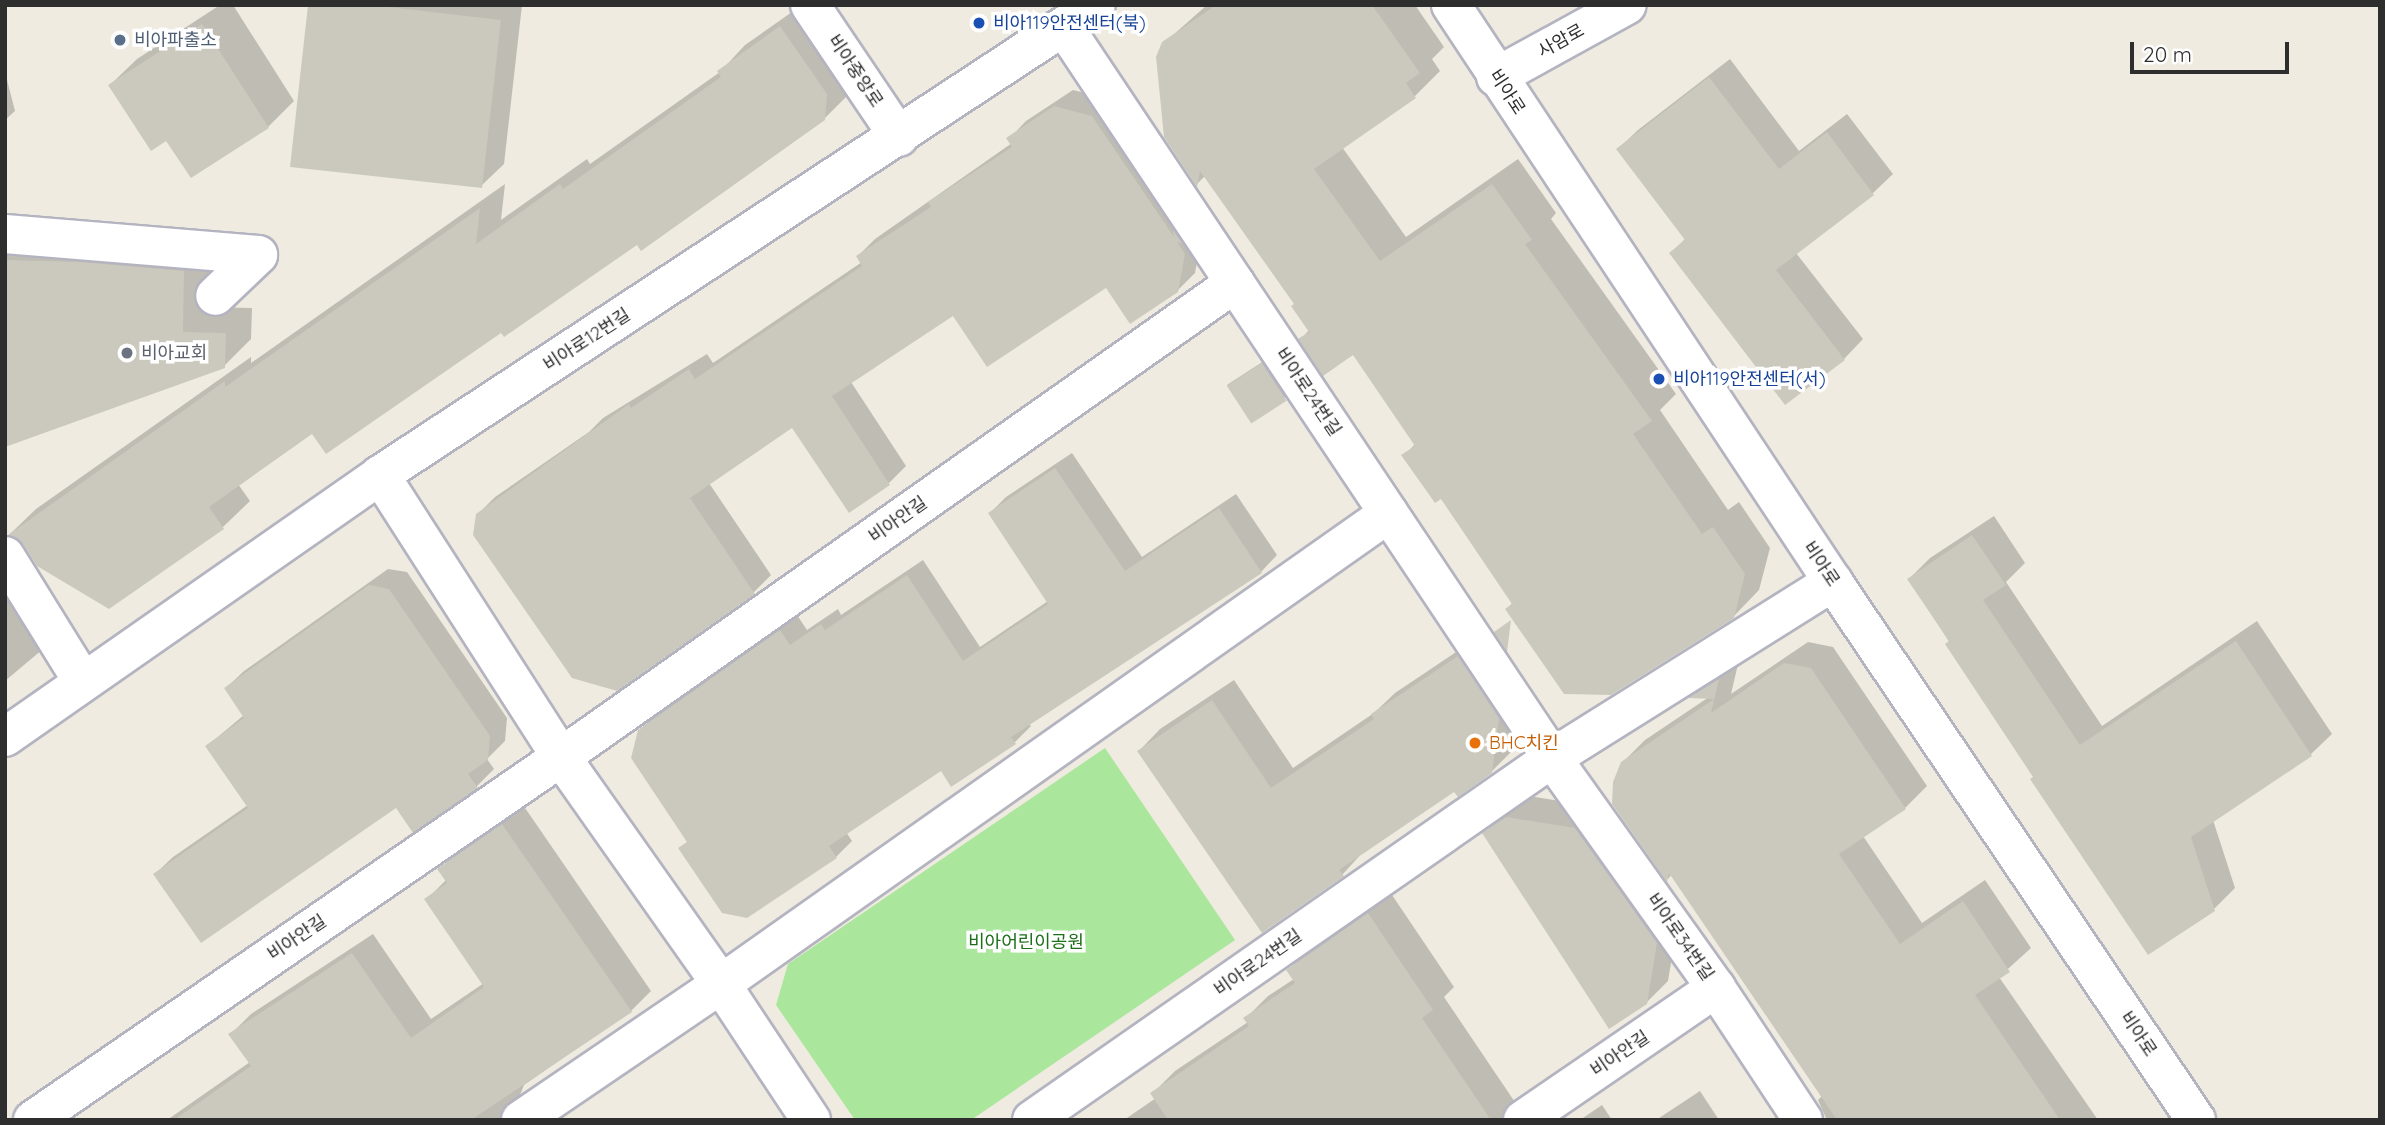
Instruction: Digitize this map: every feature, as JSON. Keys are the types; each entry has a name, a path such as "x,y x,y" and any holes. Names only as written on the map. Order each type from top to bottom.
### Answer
{"street":[{"name":"비아중앙로","path":"810,5 899,137"},
{"name":"비아로12번길","path":"5,737 380,475 1097,5"},
{"name":"비아로","path":"1451,5 1496,77 1833,582 2196,1120"},
{"name":"사암로","path":"1496,77 1627,5"},
{"name":"비아로24번길","path":"1064,27 1552,758"},
{"path":"5,234 258,255 215,296"},
{"name":"비아안길","path":"33,1120 561,757 1235,283"},
{"path":"380,475 561,757 721,984 811,1120"},
{"path":"521,1120 721,984 1389,513"},
{"path":"5,556 83,682"},
{"name":"비아로24번길","path":"1032,1120 1552,758 1833,582"},
{"name":"비아로34번길","path":"1552,758 1716,988 1803,1120"},
{"name":"비아안길","path":"1523,1120 1716,988"}],"green space":[{"name":"비아어린이공원","path":"1105,748 1235,940 971,1120 855,1120 776,1005 788,964"}],"building":[{"path":"308,5 371,5 501,20 482,188 290,167"},
{"path":"1216,5 1372,5 1420,73 1406,83 1416,98 1314,169 1380,261 1492,184 1532,240 1525,244 1652,421 1633,434 1702,534 1713,527 1745,574 1734,618 1611,695 1564,694 1505,609 1512,604 1441,499 1435,503 1401,455 1415,446 1353,355 1323,376 1298,339 1309,332 1291,306 1294,304 1200,171 1197,187 1164,137 1156,57 1162,42"},
{"path":"202,24 269,128 191,178 166,141 151,151 108,85"},
{"path":"780,26 827,94 825,120 641,251 637,245 504,337 501,333 326,454 312,434 209,507 224,529 109,609 37,566 23,544 8,535 225,381 225,387 480,208 476,244 560,184 563,189 721,77 717,71"},
{"path":"1709,77 1779,169 1827,132 1874,195 1776,270 1845,360 1785,405 1669,253 1685,240 1616,149"},
{"path":"1054,106 1092,116 1174,237 1173,230 1182,243 1177,242 1185,254 1178,292 1130,324 1106,288 987,367 953,316 832,396 890,485 849,513 792,428 690,498 755,594 617,691 572,678 473,535 476,514 629,404 631,408 689,369 695,379 862,266 856,256 931,207 928,202 1012,147 1006,138"},
{"path":"5,260 79,262 184,271 183,332 226,333 225,368 5,447"},
{"path":"1262,363 1287,401 1251,424 1227,386"},
{"path":"1055,468 1125,571 1219,508 1262,573 1011,737 1016,744 951,787 941,771 829,846 837,858 747,918 722,913 678,848 687,842 631,758 638,730 780,630 790,645 821,624 825,630 907,575 963,661 1048,604 988,513"},
{"path":"1972,535 2006,585 1983,600 2080,745 2236,641 2312,756 2191,837 2215,911 2148,955 2030,779 2033,777 1945,644 1949,641 1907,579"},
{"path":"369,585 389,589 490,736 488,760 468,774 478,788 413,833 396,808 201,943 153,874 248,808 205,746 244,718 224,688"},
{"path":"1511,620 1507,652 1494,632"},
{"path":"1458,656 1499,718 1492,773 1458,797 1454,792 1339,870 1344,876 1262,933 1137,751 1212,700 1271,788 1374,719 1371,714"},
{"path":"1784,663 1811,668 1906,809 1839,854 1900,944 1963,901 2010,972 1975,995 2060,1120 1837,1120 1669,873 1667,882 1612,804 1613,782 1621,762 1714,699 1688,698 1719,679 1711,713"},
{"path":"1506,817 1575,828 1657,943 1647,1004 1609,1029 1482,833"},
{"path":"502,824 632,1012 471,1120 174,1120 251,1066 228,1034 352,953 411,1038 484,987 424,899 447,883 437,869"},
{"path":"1368,913 1433,1010 1422,1018 1491,1120 1168,1120 1150,1093 1249,1026 1243,1018 1295,983 1286,970"}],"place":[{"name":"비아119안전센터(북)","path":"979,23"},
{"name":"비아파출소","path":"120,40"},
{"name":"비아교회","path":"127,353"},
{"name":"비아119안전센터(서)","path":"1659,379"},
{"name":"BHC치킨","path":"1475,743"}]}
